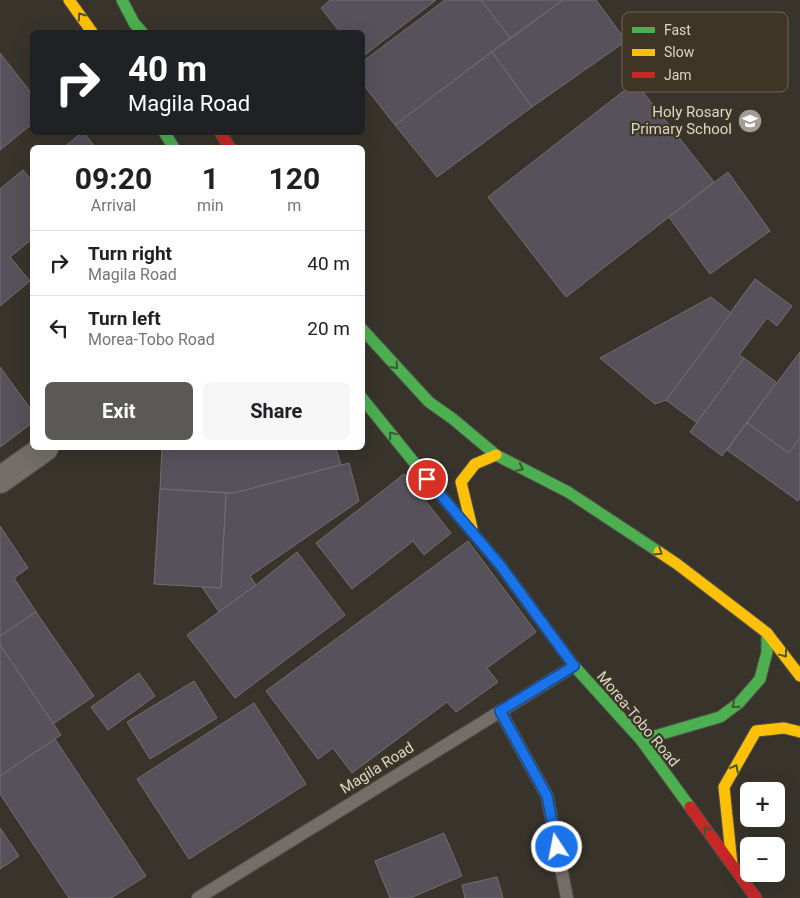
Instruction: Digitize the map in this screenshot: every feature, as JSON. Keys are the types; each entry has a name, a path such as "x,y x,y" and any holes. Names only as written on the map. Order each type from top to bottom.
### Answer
{"highway":[{"path":"69,0 91,30"},
{"path":"122,0 140,30"},
{"path":"365,333 429,402 453,419 475,439 496,455 568,492 677,564 767,633 800,676"},
{"name":"Morea-Tobo Road","path":"365,402 500,565 574,666 641,740 756,898"},
{"path":"473,532 461,482 471,466 478,460 496,455"},
{"path":"641,740 720,717 739,703 760,679 767,652 767,633"},
{"path":"733,866 724,787 756,731 784,728 800,732"}],"street":[{"path":"0,480 42,450"}],"lane":[{"name":"Magila Road","path":"198,898 574,666"},
{"path":"500,711 547,796 567,898"}],"building":[{"path":"330,0 436,0 365,55 365,30 338,30 321,8"},
{"path":"445,0 481,0 510,38 395,125 365,87 365,60"},
{"path":"481,0 563,0 510,38"},
{"path":"563,0 596,0 622,36 622,44 532,107 492,52"},
{"path":"492,52 532,107 437,177 395,125"},
{"path":"0,53 30,91 30,126 0,150"},
{"path":"622,92 643,92 714,182 566,297 488,197"},
{"path":"79,135 85,135 94,145 67,145"},
{"path":"23,170 30,179 30,241 10,257 30,281 0,306 0,189"},
{"path":"728,172 770,231 710,274 669,217"},
{"path":"755,279 792,306 777,326 767,318 739,355 744,358 697,423 666,400"},
{"path":"711,297 731,313 666,400 655,404 600,358"},
{"path":"800,352 800,438 789,453 747,423"},
{"path":"744,358 776,382 722,456 690,432"},
{"path":"0,367 30,408 30,424 0,447"},
{"path":"747,423 789,453 800,438 800,497 798,501 727,450"},
{"path":"162,450 337,450 341,465 234,493 160,489"},
{"path":"349,463 359,501 250,576 256,585 219,612 202,587 221,588 226,493 234,493"},
{"path":"404,474 451,533 424,555 413,541 352,589 316,543"},
{"path":"160,489 226,493 221,588 154,584"},
{"path":"0,526 28,568 14,578 36,612 0,636"},
{"path":"468,541 536,632 487,668 498,682 456,712 447,702 352,773 333,748 318,759 266,691"},
{"path":"297,552 345,615 235,698 187,635 256,585"},
{"path":"36,612 94,696 53,724 0,645 0,636"},
{"path":"0,645 61,735 0,776"},
{"path":"139,673 155,696 108,730 91,707"},
{"path":"194,681 217,718 150,759 127,722"},
{"path":"254,703 306,784 189,859 137,779"},
{"path":"55,739 146,876 111,898 69,898 0,794 0,776"},
{"path":"0,828 19,856 0,869"},
{"path":"444,833 462,876 410,898 390,898 375,861"},
{"path":"497,877 503,898 465,898 462,885"}],"traffic: fast":[{"path":"122,0 134,23 140,30"},
{"path":"166,135 172,145"},
{"path":"365,332 429,402 453,419 496,455 568,492 659,552"},
{"path":"365,402 500,565 574,666 641,740 690,807"},
{"path":"641,740 720,717 739,703 760,679 767,652 767,633"}],"traffic: slow":[{"path":"69,0 91,30"},
{"path":"472,528 461,482 475,464 496,455"},
{"path":"659,552 767,633 800,676"},
{"path":"732,864 724,787 756,731 784,728 800,732"}],"traffic: jam":[{"path":"222,135 228,145"},
{"path":"690,807 756,898"}],"place":[{"name":"Holy Rosary Primary School","path":"750,121"}],"route":[{"path":"427,479 500,565 574,666 500,711 547,796 557,847"}]}
